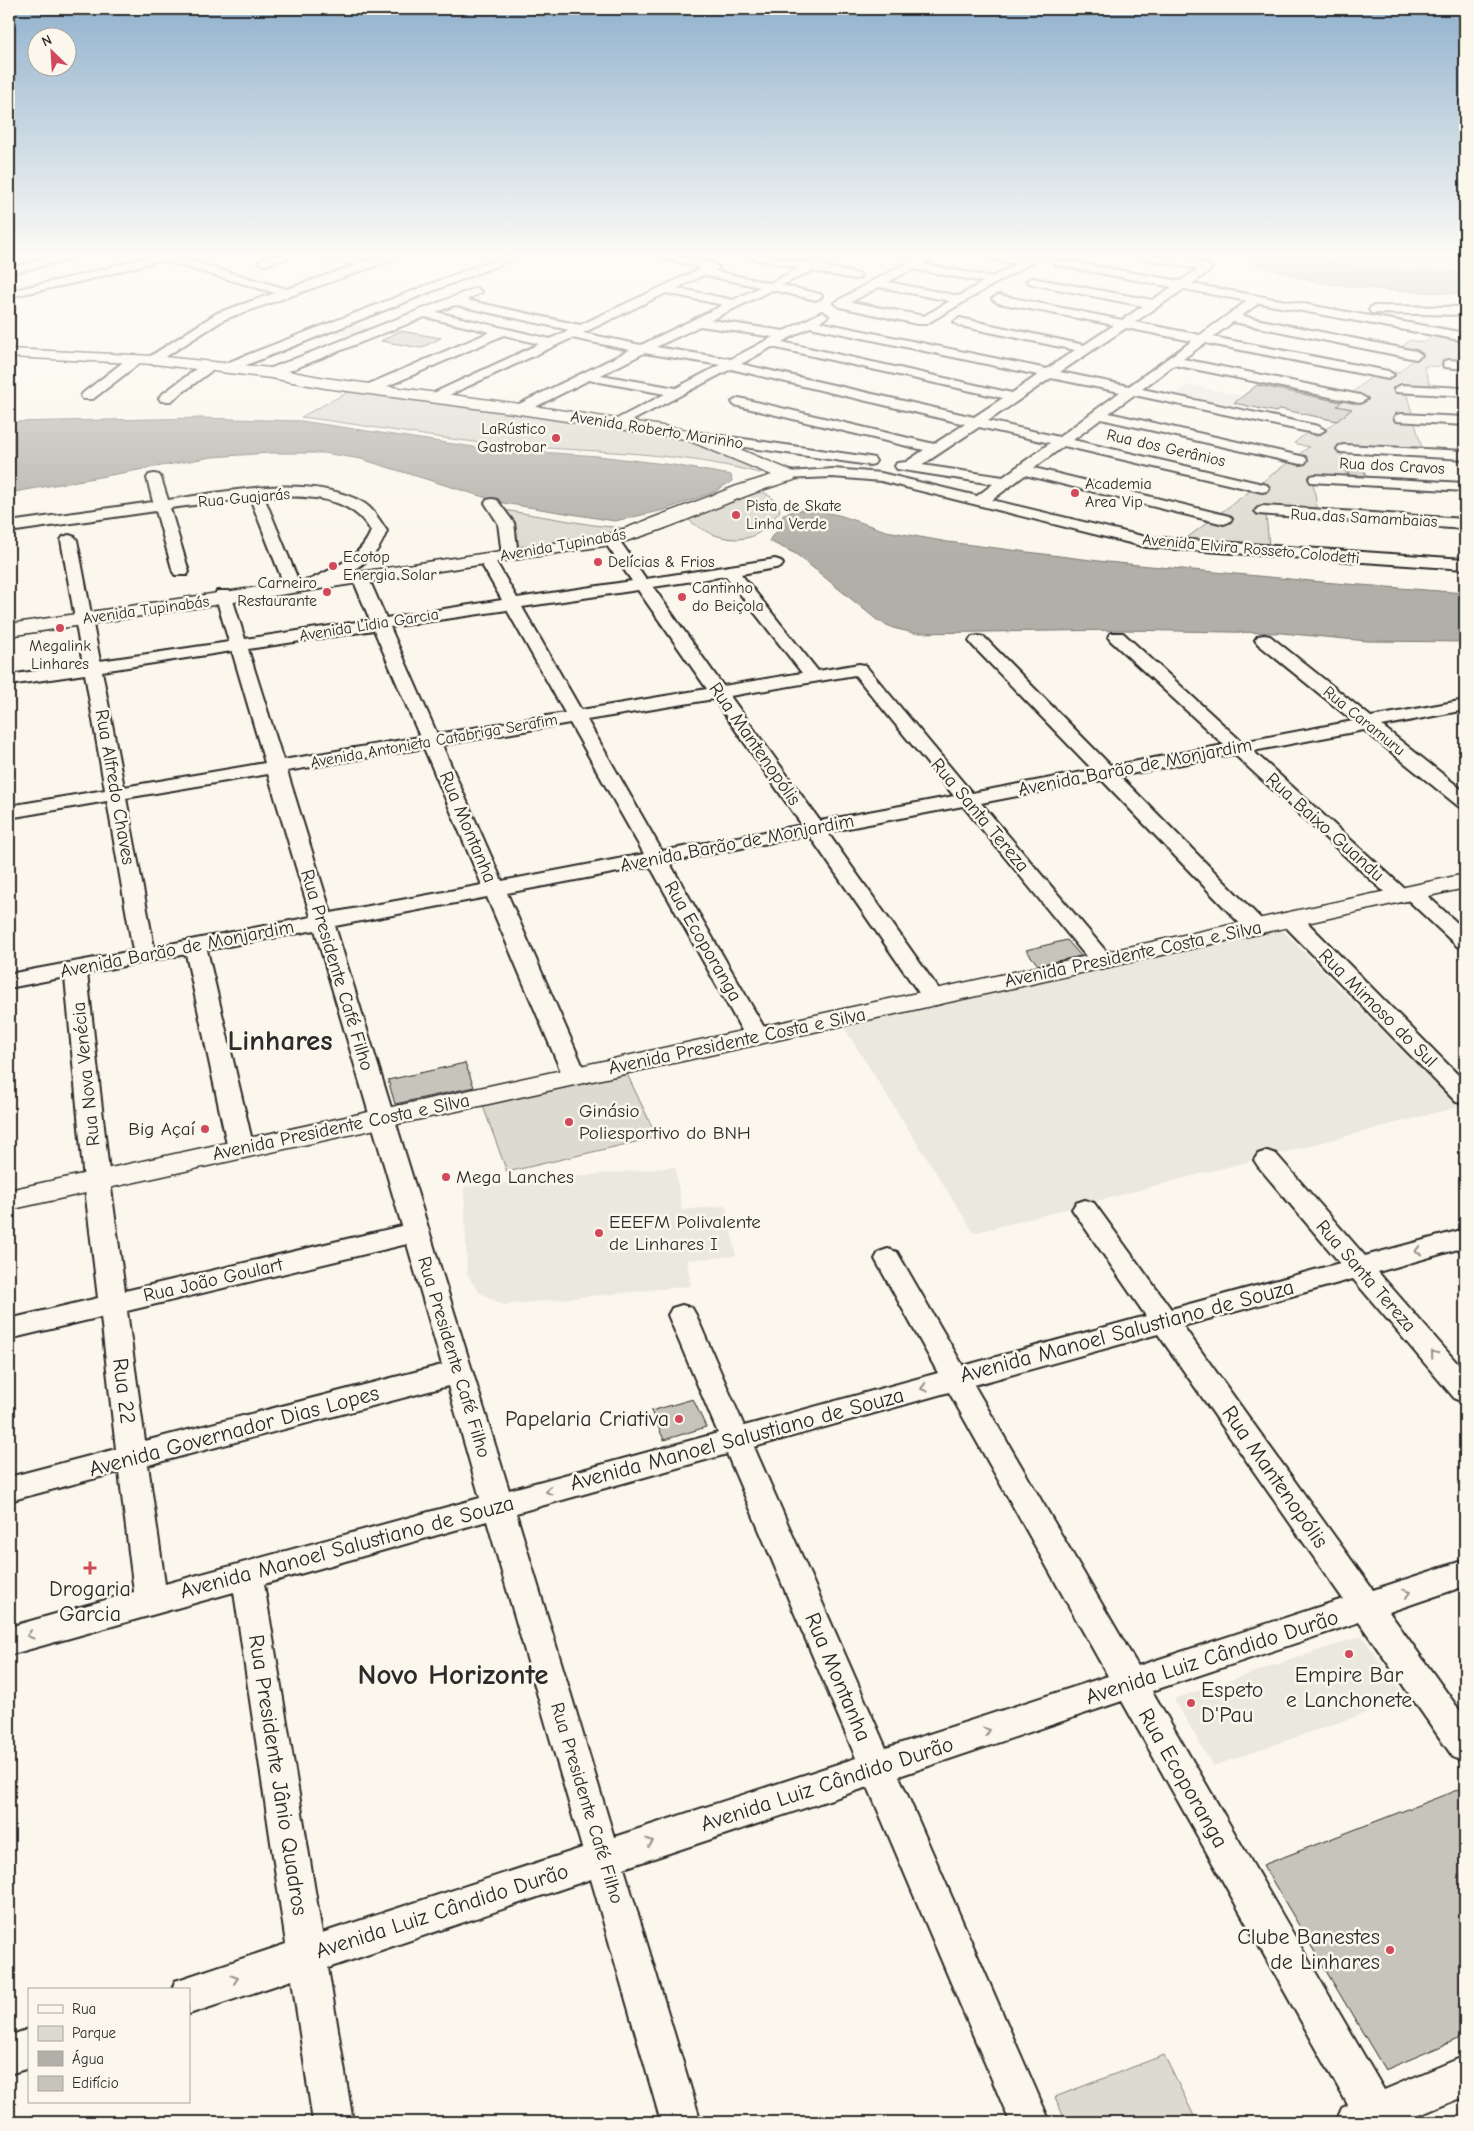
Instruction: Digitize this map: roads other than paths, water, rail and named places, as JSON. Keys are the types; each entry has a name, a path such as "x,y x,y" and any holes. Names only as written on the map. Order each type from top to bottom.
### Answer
{"main road":[{"name":"Avenida Roberto Marinho","path":"61,355 154,360 271,373 688,435"},
{"path":"688,435 788,476"},
{"name":"Avenida Tupinabás","path":"9,630 83,617 611,540 646,529 757,485 788,476"},
{"name":"Avenida Tupinabás","path":"9,625 83,617"},
{"name":"Avenida Presidente Costa e Silva","path":"9,1200 1465,881"}],"street":[{"path":"154,360 161,355"},
{"path":"226,368 258,355"},
{"path":"271,373 316,355"},
{"path":"369,389 447,355"},
{"path":"434,398 525,355"},
{"path":"520,409 629,355"},
{"name":"Rua dos Gerânios","path":"680,355 731,364 1262,488"},
{"path":"618,424 747,355"},
{"path":"826,355 1014,397"},
{"path":"972,355 1049,374 1318,430"},
{"path":"909,467 1076,355"},
{"path":"980,501 1180,355"},
{"path":"1287,355 1388,375"},
{"path":"88,396 136,359"},
{"path":"1172,361 1360,399"},
{"path":"1449,364 1465,365"},
{"path":"166,398 209,366"},
{"path":"587,376 678,392"},
{"path":"1401,389 1465,392"},
{"path":"739,402 936,449"},
{"path":"1098,415 1300,460"},
{"path":"1401,418 1465,421"},
{"name":"Avenida Roberto Marinho","path":"688,435 1006,482"},
{"path":"1344,449 1465,455"},
{"path":"1024,470 1224,519"},
{"name":"Avenida Tupinabás","path":"788,476 833,473 865,474 980,501"},
{"path":"154,478 181,572"},
{"name":"Rua dos Cravos","path":"1316,479 1465,488"},
{"path":"255,493 288,587"},
{"name":"Rua Guajarás","path":"9,527 255,493 312,494 337,498 356,505 370,517 379,531 376,541 368,552 351,565 314,584"},
{"name":"Avenida Elvira Rosseto Colodetti","path":"980,501 1146,542 1465,564"},
{"path":"492,503 506,523 510,555"},
{"name":"Rua das Samambaias","path":"1263,511 1465,524"},
{"name":"Rua Alfredo Chaves","path":"69,540 146,955"},
{"name":"Rua Mantenopólis","path":"611,540 934,998"},
{"name":"Rua Ecoporanga","path":"486,558 758,1036"},
{"name":"Avenida Lidia Garcia","path":"9,680 775,564"},
{"path":"730,571 814,676"},
{"name":"Rua Montanha","path":"360,577 575,1076"},
{"name":"Rua Presidente Café Filho","path":"224,596 383,1118 681,2122"},
{"name":"Rua Baixo Guandu","path":"1117,637 1238,748 1406,894 1465,942"},
{"name":"Rua Caramuru","path":"1264,640 1465,802"},
{"path":"978,641 1256,927"},
{"name":"Avenida Antonieta Catabriga Serafim","path":"9,812 859,669"},
{"name":"Rua Santa Tereza","path":"859,669 1102,961"},
{"name":"Avenida Barão de Monjardim","path":"9,981 1465,704"},
{"name":"Rua Mimoso do Sul","path":"1291,920 1465,1096"},
{"path":"195,945 241,1149"},
{"name":"Rua Nova Venécia","path":"75,968 97,1181"},
{"name":"Rua Santa Tereza","path":"1267,1160 1465,1391"},
{"name":"Rua 22","path":"97,1181 151,1602"},
{"name":"Rua Mantenopólis","path":"1085,1208 1465,1746"},
{"name":"Rua João Goulart","path":"9,1329 417,1232"},
{"name":"Avenida Manoel Salustiano de Souza","path":"9,1641 1465,1238"},
{"name":"Rua Ecoporanga","path":"888,1258 1130,1684 1365,2118"},
{"name":"Rua Montanha","path":"682,1315 1030,2122"},
{"name":"Avenida Governador Dias Lopes","path":"9,1489 458,1372"},
{"name":"Avenida Luiz Cândido Durão","path":"190,1995 1465,1574"},
{"name":"Rua Presidente Jânio Quadros","path":"248,1575 333,2122"},
{"path":"9,2055 28,2048"},
{"path":"1365,2118 1465,2076"}],"water":[{"path":"201,418 301,421 480,448 598,456 673,465 731,475 732,481 714,492 664,510 615,521 503,503 361,459 324,453 269,453 212,457 9,493 9,422"},
{"path":"799,510 820,511 842,516 886,531 948,542 1107,562 1465,593 1465,642 1367,641 1281,633 1123,630 914,633 893,628 877,620 796,554 769,541 780,529 783,514"}],"place":[{"name":"LaRústico Gastrobar","path":"556,438"},
{"name":"Academia Area Vip","path":"1075,493"},
{"name":"Pista de Skate Linha Verde","path":"736,515"},
{"name":"Delícias & Frios","path":"598,562"},
{"name":"Ecotop Energia Solar","path":"333,566"},
{"name":"Carneiro Restaurante","path":"327,592"},
{"name":"Cantinho do Beiçola","path":"682,597"},
{"name":"Megalink Linhares","path":"60,628"},
{"name":"Ginásio Poliesportivo do BNH","path":"569,1122"},
{"name":"Big Açaí","path":"205,1129"},
{"name":"Mega Lanches","path":"446,1177"},
{"name":"EEEFM Polivalente de Linhares I","path":"599,1233"},
{"name":"Papelaria Criativa","path":"679,1419"},
{"name":"Drogaria Garcia","path":"90,1568"},
{"name":"Empire Bar e Lanchonete","path":"1349,1654"},
{"name":"Espeto D'Pau","path":"1191,1703"},
{"name":"Clube Banestes de Linhares","path":"1390,1950"}],"district":[{"name":"Linhares","path":"280,1040"},
{"name":"Novo Horizonte","path":"453,1674"}]}
